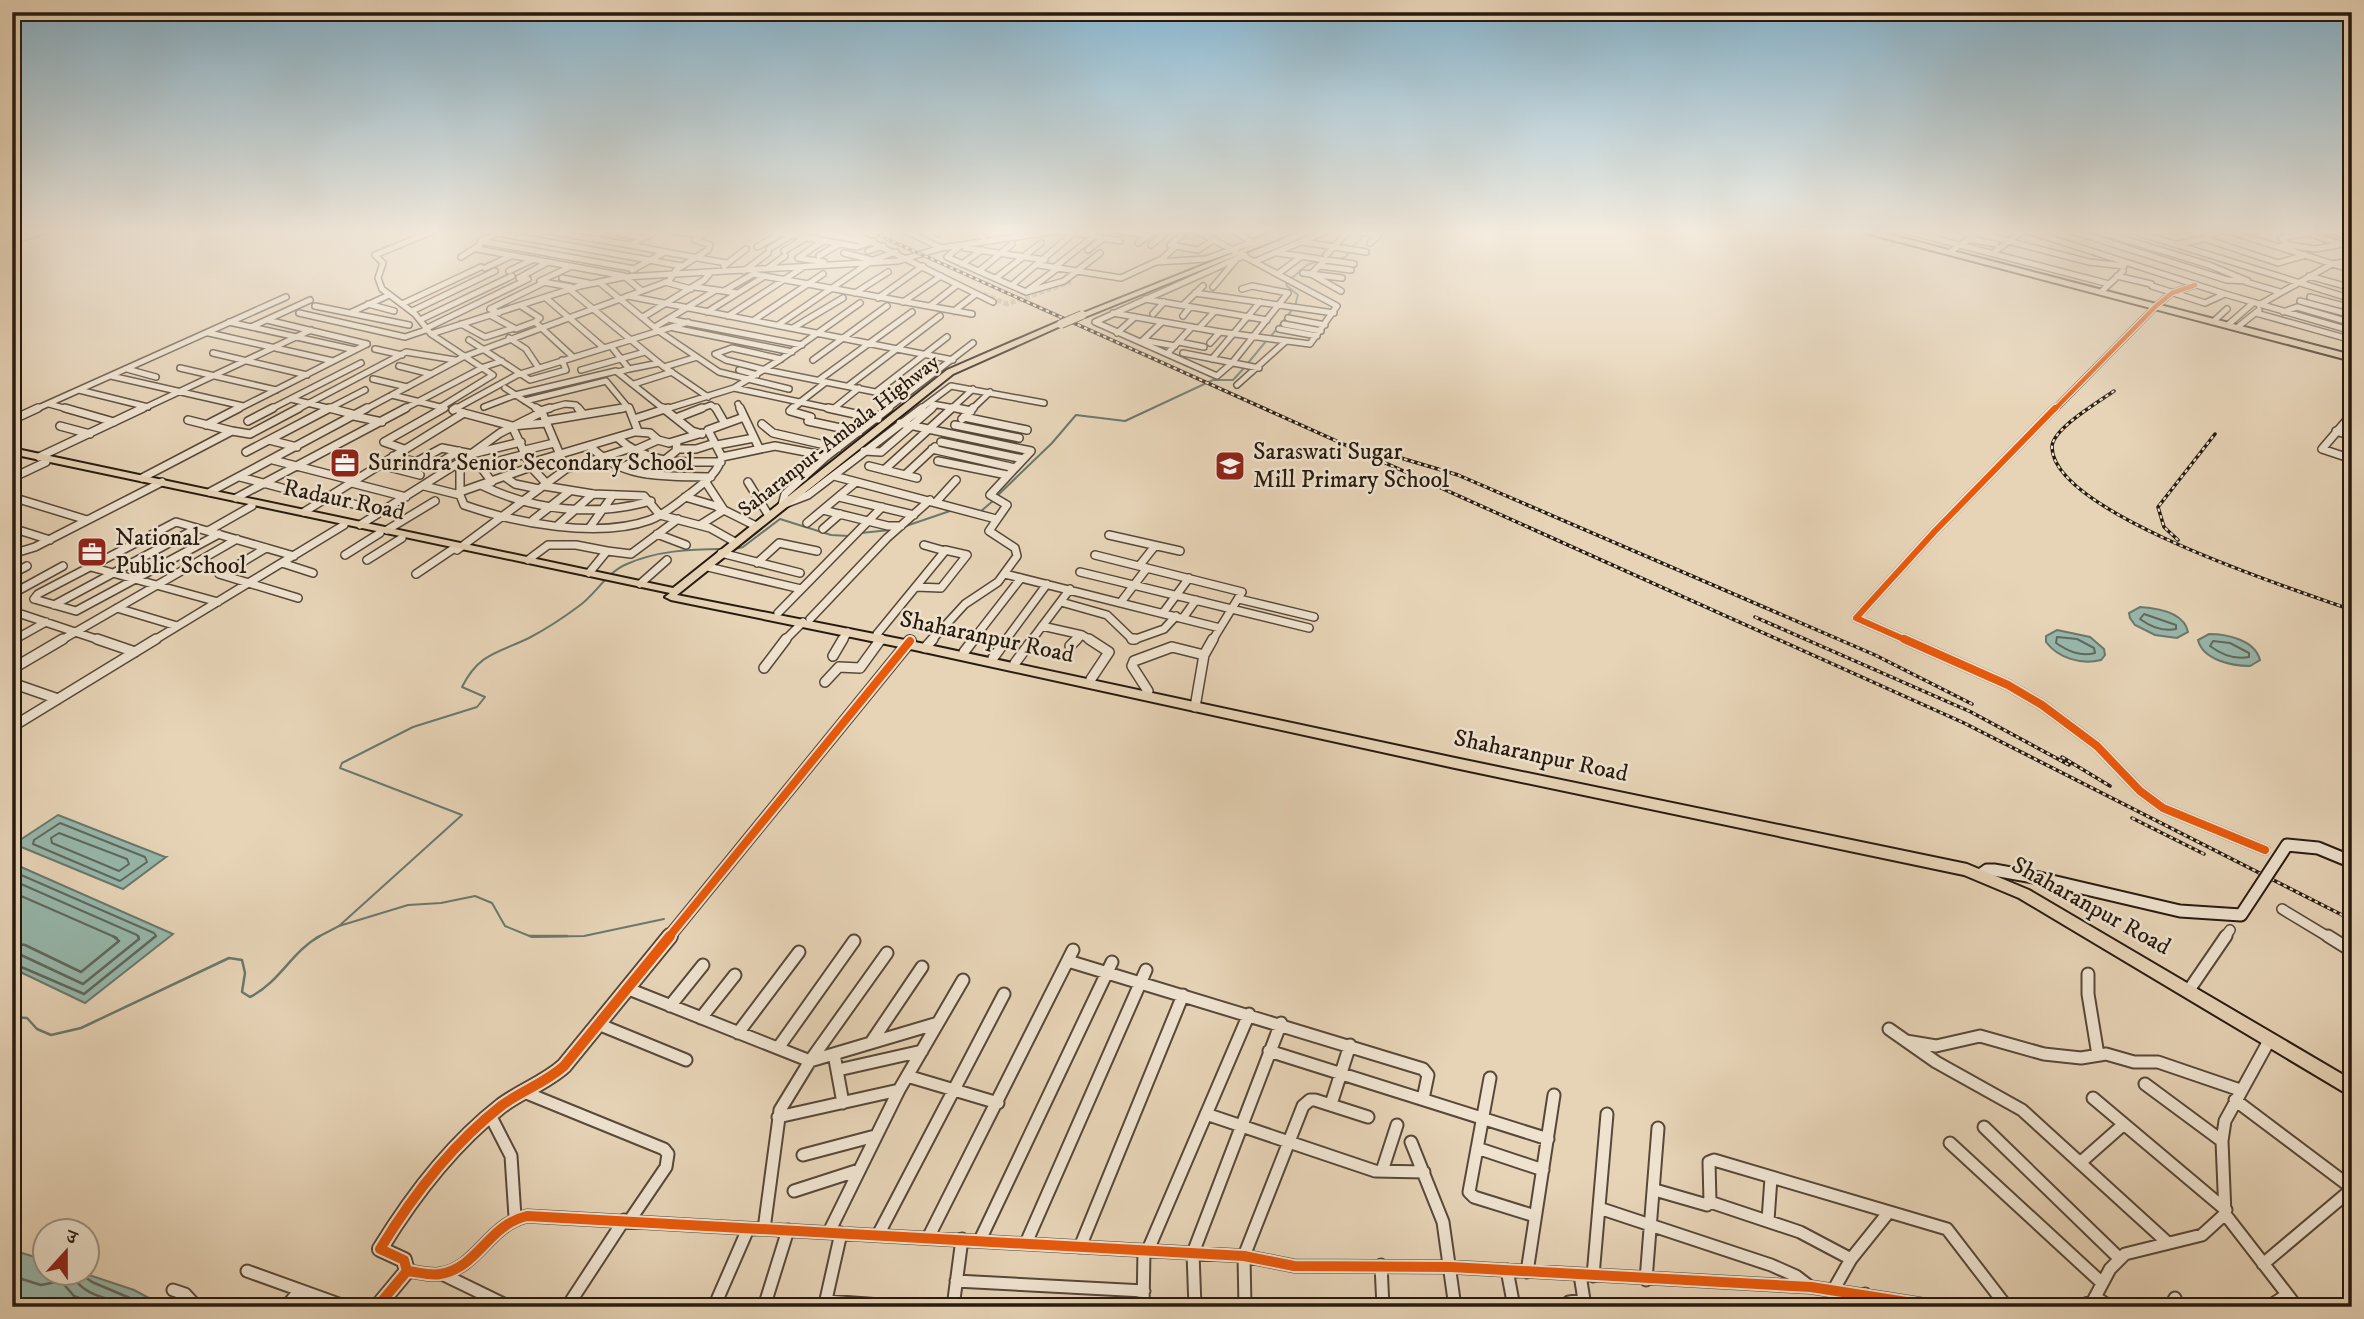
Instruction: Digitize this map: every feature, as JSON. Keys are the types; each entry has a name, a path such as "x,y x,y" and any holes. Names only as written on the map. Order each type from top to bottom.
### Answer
{"main road":[{"name":"Saharanpur-Ambala Highway","path":"670,593 950,372 1142,292"},
{"path":"2103,292 2350,356"},
{"path":"2157,306 2350,356"},
{"name":"Radaur Road","path":"12,453 210,492 360,525 402,538 527,560 670,593"},
{"name":"Radaur Road","path":"43,459 252,506 670,593"},
{"name":"Saharanpur-Ambala Highway","path":"670,593 708,567 729,547"},
{"name":"Shaharanpur Road","path":"670,593 1984,873 2352,1082"},
{"name":"Shaharanpur Road","path":"670,593 778,613 848,632 879,636"},
{"name":"Shaharanpur Road","path":"927,646 1148,691 1196,704"},
{"path":"1984,873 2039,878 2180,911 2241,915 2287,845 2318,848 2352,862"},
{"name":"Shaharanpur Road","path":"2272,1037 2352,1089"}],"street":[{"path":"386,292 412,311 428,331 463,357 484,367 493,377 384,442 404,449"},
{"path":"402,304 428,292"},
{"path":"412,311 453,292"},
{"path":"420,320 479,292"},
{"path":"428,331 504,292"},
{"path":"499,313 490,309 525,292 547,297 567,319 604,348"},
{"path":"299,313 404,337 461,324 565,292"},
{"path":"576,292 661,365 708,397"},
{"path":"611,292 658,330 722,373 789,389"},
{"path":"210,492 455,360 640,292"},
{"path":"643,317 687,292"},
{"path":"658,330 668,318 713,292"},
{"path":"728,292 737,293"},
{"path":"728,316 766,292"},
{"path":"754,320 796,292"},
{"path":"778,325 826,292"},
{"path":"846,292 972,314"},
{"path":"878,298 887,292"},
{"path":"903,302 917,292"},
{"path":"930,306 948,292"},
{"path":"971,292 993,302"},
{"path":"1159,292 1095,323 1143,341 1215,376 1232,363 1288,293 1282,292"},
{"path":"1212,359 1269,292"},
{"path":"1114,313 1307,345 1319,334 1337,306 1313,292"},
{"path":"2169,292 2205,303 2225,295"},
{"path":"2176,292 2157,306 1935,531 1856,618 2008,685 2042,705 2096,746 2140,791 2163,808 2265,850"},
{"path":"2215,292 2352,331"},
{"path":"2229,324 2280,292"},
{"path":"2330,292 2352,297"},
{"path":"707,312 737,293"},
{"path":"1183,305 1195,293 1261,300 1334,313"},
{"path":"954,311 976,294"},
{"path":"333,320 389,295"},
{"path":"628,296 953,360"},
{"path":"12,420 286,297"},
{"path":"2310,297 2352,308"},
{"path":"793,328 843,298"},
{"path":"1143,299 1267,320"},
{"path":"251,327 310,300"},
{"path":"2300,301 2352,315"},
{"path":"1153,314 1164,302"},
{"path":"635,419 734,388 792,352 860,303"},
{"path":"368,304 394,311"},
{"path":"2239,326 2256,313 2259,305"},
{"path":"316,306 409,325"},
{"path":"461,324 483,337 516,329 540,318 520,306"},
{"path":"813,360 887,306"},
{"path":"1183,316 1190,307"},
{"path":"2283,312 2297,307 2352,323"},
{"path":"2215,320 2227,309"},
{"path":"1167,354 1215,311"},
{"path":"859,432 790,411 822,381 912,312"},
{"path":"2256,313 2352,340"},
{"path":"490,315 516,329"},
{"path":"848,386 940,316"},
{"path":"1117,332 1135,317"},
{"path":"668,318 802,345"},
{"path":"1288,318 1325,325"},
{"path":"206,425 367,343 267,320"},
{"path":"229,322 355,350"},
{"path":"535,322 573,357"},
{"path":"453,410 538,367 688,322"},
{"path":"1143,341 1162,322"},
{"path":"674,327 792,352"},
{"path":"1281,327 1319,334"},
{"path":"12,478 90,433 311,330"},
{"path":"501,332 526,349 538,367"},
{"path":"1143,341 1207,345 1220,332"},
{"path":"209,333 333,361"},
{"path":"673,340 696,333"},
{"path":"709,335 727,349 781,359"},
{"path":"876,392 947,337"},
{"path":"469,340 532,380 567,369 562,360"},
{"path":"1237,385 1285,342"},
{"path":"782,505 785,494 827,456 973,343"},
{"path":"611,346 629,369"},
{"path":"375,349 402,355"},
{"path":"727,349 715,354 726,360 765,370 905,398"},
{"path":"188,421 250,434 402,355 412,352 455,360"},
{"path":"581,370 645,352"},
{"path":"213,353 307,374"},
{"path":"1183,353 1259,368"},
{"path":"484,407 516,395 629,369 697,357"},
{"path":"236,498 484,367 502,361"},
{"path":"248,421 361,363"},
{"path":"399,366 431,374"},
{"path":"180,368 276,390"},
{"path":"127,369 156,377"},
{"path":"739,370 757,375"},
{"path":"618,372 692,431 705,433 716,444 721,460"},
{"path":"634,384 672,372"},
{"path":"111,376 243,406"},
{"path":"373,379 407,387"},
{"path":"525,401 606,381 629,407 637,432"},
{"path":"782,505 808,495 951,386 1044,403"},
{"path":"505,388 541,411 566,468"},
{"path":"734,388 878,419"},
{"path":"833,409 859,388"},
{"path":"884,470 974,389"},
{"path":"79,390 148,407"},
{"path":"246,453 365,390"},
{"path":"905,475 990,392"},
{"path":"392,395 512,426 582,413 600,414 629,407"},
{"path":"291,399 383,422"},
{"path":"926,403 971,411"},
{"path":"49,404 114,422"},
{"path":"360,525 424,486 492,438 541,411 568,404 576,405 582,413"},
{"path":"738,404 760,448"},
{"path":"676,418 711,405 715,406 724,422"},
{"path":"864,451 881,452 936,405"},
{"path":"304,512 464,413"},
{"path":"647,474 666,460 677,446 705,433 709,428 744,417"},
{"path":"964,417 1029,428 1012,446"},
{"path":"2350,417 2322,447 2323,450 2352,459"},
{"path":"762,424 773,433 838,448"},
{"path":"900,424 1031,451 990,495 1007,505 989,531 1015,548 1018,553 998,582 965,604 927,646"},
{"path":"955,425 1019,438"},
{"path":"60,426 90,433"},
{"path":"512,426 544,486"},
{"path":"142,478 232,431"},
{"path":"2336,431 2352,436"},
{"path":"424,486 460,494 531,465 637,432 650,433 657,440 696,449 754,438"},
{"path":"492,438 500,460"},
{"path":"618,438 631,450 666,460 721,460 775,446 827,456"},
{"path":"269,440 297,447"},
{"path":"416,574 505,515 566,468 657,440"},
{"path":"960,465 985,441"},
{"path":"393,456 416,462 442,448 472,454 521,442"},
{"path":"941,442 1023,460"},
{"path":"492,482 480,467 554,443"},
{"path":"590,446 599,458 647,474 708,479"},
{"path":"932,449 1015,468"},
{"path":"434,466 458,451"},
{"path":"623,467 646,456"},
{"path":"273,460 406,497"},
{"path":"460,462 460,494 467,507 533,520 590,527 628,525 660,514 708,479 721,460"},
{"path":"938,461 1007,475"},
{"path":"381,466 420,475"},
{"path":"869,466 918,478"},
{"path":"834,476 996,519"},
{"path":"240,477 282,488"},
{"path":"505,477 515,484 593,494 644,496 660,514 700,525 729,547 757,563 800,573"},
{"path":"708,479 724,510"},
{"path":"764,668 791,632 807,621 899,528 956,480"},
{"path":"748,482 769,516"},
{"path":"807,523 856,482"},
{"path":"12,554 50,540 159,484"},
{"path":"481,485 498,495 575,510 628,509 651,501"},
{"path":"533,520 570,491"},
{"path":"559,524 593,494"},
{"path":"590,527 613,495"},
{"path":"685,497 724,510 756,526"},
{"path":"839,497 914,515"},
{"path":"12,498 87,520"},
{"path":"327,498 384,511"},
{"path":"345,555 435,501"},
{"path":"208,531 252,506"},
{"path":"778,613 882,507"},
{"path":"823,509 899,528"},
{"path":"700,525 724,510"},
{"path":"823,529 840,514"},
{"path":"527,560 548,545 576,545 631,554 678,519"},
{"path":"219,534 76,611 34,598 172,523 179,522 294,556"},
{"path":"12,727 344,525"},
{"path":"12,528 50,540"},
{"path":"54,605 197,528"},
{"path":"657,534 686,545"},
{"path":"1109,535 1180,551"},
{"path":"368,560 402,538"},
{"path":"12,668 237,539"},
{"path":"757,563 779,543 817,551"},
{"path":"916,587 942,588 967,555 924,545"},
{"path":"1121,602 1134,585 1155,546"},
{"path":"236,566 267,548"},
{"path":"825,682 839,667 860,668 879,636 945,550"},
{"path":"602,578 607,551"},
{"path":"1095,555 1241,591 1239,599 1204,655 1196,704"},
{"path":"640,584 667,560"},
{"path":"282,563 313,573"},
{"path":"12,574 27,566"},
{"path":"12,594 62,566"},
{"path":"92,567 218,602"},
{"path":"708,567 801,589"},
{"path":"1080,572 1309,628"},
{"path":"219,574 298,598"},
{"path":"1005,574 1220,628"},
{"path":"964,652 1021,578"},
{"path":"1163,613 1189,578"},
{"path":"993,658 1047,584"},
{"path":"1015,663 1070,589"},
{"path":"1239,599 1314,617"},
{"path":"1061,602 1107,615 1133,640 1167,628 1196,600"},
{"path":"117,608 177,626"},
{"path":"14,613 135,652"},
{"path":"12,641 46,622"},
{"path":"1042,626 1083,635 1109,652 1091,679"},
{"path":"834,656 848,632"},
{"path":"1070,646 1083,635"},
{"path":"407,1271 404,1260 380,1249 397,1220 427,1181 490,1115 558,1072 908,642"},
{"path":"1148,691 1132,666 1134,661 1172,647 1204,655"},
{"path":"12,683 58,699"},
{"path":"2282,909 2352,951"},
{"path":"2190,988 2230,930"},
{"path":"778,1048 854,941"},
{"path":"738,1032 799,953"},
{"path":"764,1229 778,1117 810,1061 887,953"},
{"path":"928,1238 1071,956 1110,967 1141,983 1249,1013 1426,1071 1423,1099"},
{"path":"670,1006 703,965"},
{"path":"872,1041 922,967"},
{"path":"979,1240 1110,967"},
{"path":"1026,1243 1146,970"},
{"path":"2088,974 2088,994 2098,1055"},
{"path":"701,1018 735,975"},
{"path":"909,1307 825,1304 835,1233 875,1136 963,980"},
{"path":"626,988 810,1061 938,1023"},
{"path":"878,1236 1004,994"},
{"path":"1080,1247 1183,995"},
{"path":"1143,1307 1146,1250 1249,1013"},
{"path":"597,1023 686,1060"},
{"path":"1195,1307 1193,1253 1281,1023"},
{"path":"1889,1029 1936,1062 2013,1104 2081,1162 2168,1243"},
{"path":"1900,1039 1936,1046 1980,1036 2044,1054 2081,1058 2098,1055 2134,1062 2158,1062 2238,1095 2352,1189 2263,1264"},
{"path":"2111,1307 2089,1303 2119,1258 2132,1250 2202,1235 2226,1212 2222,1141 2225,1121 2272,1037"},
{"path":"1331,1104 1350,1045"},
{"path":"838,1070 922,1051"},
{"path":"1269,1051 1548,1139"},
{"path":"834,1054 843,1103"},
{"path":"907,1076 998,1103"},
{"path":"1490,1078 1470,1195 1535,1216"},
{"path":"2145,1084 2222,1141"},
{"path":"778,1117 900,1090"},
{"path":"524,1092 664,1149 668,1154 666,1167 567,1307"},
{"path":"1527,1272 1554,1095"},
{"path":"2093,1098 2226,1212 2297,1307"},
{"path":"1245,1307 1244,1256 1306,1102 1315,1100 1368,1117"},
{"path":"1206,1114 1382,1171 1424,1172"},
{"path":"1567,1307 1569,1302 1584,1300 1599,1208 1608,1114"},
{"path":"490,1115 511,1156 515,1216"},
{"path":"2081,1162 2124,1124"},
{"path":"1382,1171 1397,1125"},
{"path":"1984,1127 2119,1258"},
{"path":"1646,1280 1658,1129"},
{"path":"803,1155 875,1136"},
{"path":"1411,1142 1443,1222 1455,1307"},
{"path":"1950,1143 2102,1283"},
{"path":"1477,1148 1543,1170"},
{"path":"1710,1202 1710,1160 1947,1228 2007,1307"},
{"path":"794,1191 859,1170"},
{"path":"1768,1220 1771,1178"},
{"path":"1655,1190 1704,1205 1710,1202 1768,1220 1807,1235 1851,1259"},
{"path":"1599,1208 1771,1265 1796,1276 1811,1287"},
{"path":"1834,1289 1851,1259 1888,1213"},
{"path":"442,1274 465,1262 499,1227 515,1216 627,1220 1244,1256 1294,1266 1451,1267 1646,1280 1811,1287 1938,1307"},
{"path":"715,1307 748,1229"},
{"path":"764,1307 788,1230"},
{"path":"953,1307 962,1239"},
{"path":"1381,1265 1383,1307"},
{"path":"1507,1270 1514,1307"},
{"path":"247,1271 347,1307"},
{"path":"407,1271 442,1274 510,1307"},
{"path":"377,1307 407,1271"},
{"path":"956,1281 1144,1291"},
{"path":"173,1290 185,1294 197,1307"},
{"path":"286,1307 300,1290"},
{"path":"1849,1307 1864,1294"},
{"path":"2269,1307 2287,1295"}],"water":[{"path":"2140,607 2161,610 2175,616 2181,620 2188,632 2177,638 2155,635 2135,625 2129,613"},
{"path":"2057,630 2090,637 2104,649 2105,655 2101,660 2086,662 2063,656 2046,642 2046,636"},
{"path":"2209,634 2224,635 2246,643 2257,653 2260,660 2250,666 2243,666 2212,657 2201,647 2198,640"},
{"path":"58,815 166,857 123,889 14,844"},
{"path":"12,863 173,934 85,1003 12,968"},
{"path":"12,1250 32,1256 32,1288 102,1288 102,1279 134,1290 166,1307 12,1307"}],"waterway":[{"path":"1294,292 1298,295 1295,306"},
{"path":"1271,336 1292,310"},
{"path":"1248,363 1267,340"},
{"path":"997,496 1052,443 1076,415 1125,421 1213,380 1233,380 1245,367"},
{"path":"980,512 994,500"},
{"path":"906,526 950,511"},
{"path":"735,549 743,547 780,519 831,535 849,536"},
{"path":"861,533 890,530"},
{"path":"339,926 462,815 340,768 342,763 413,727 477,707 485,697 462,687 475,667 490,655 529,638 567,615 620,568 661,554 722,549"},
{"path":"339,926 408,905 441,903 475,896 492,903 505,926 532,937 584,936 664,919"},
{"path":"316,938 339,926"},
{"path":"12,1017 27,1018 37,1029 51,1035 81,1028 229,958 242,960 245,973 242,992 250,997 269,984 301,950 320,936"},
{"path":"530,936 567,936"}],"tunnel":[{"path":"983,294 1007,304 1043,292"}],"railway":[{"path":"1004,292 1964,723 2352,920"},
{"path":"2114,391 2068,424 2054,440 2052,447 2063,472 2091,498 2181,546 2352,610"},
{"path":"2178,540 2164,527 2158,507 2215,434"},
{"path":"1384,453 1458,475 1875,655 1972,704"},
{"path":"1755,617 1971,712 2069,765"},
{"path":"2062,757 2110,786"},
{"path":"2132,818 2204,854"}],"cycle path":[{"path":"2176,292 2156,306 1935,531 1856,618 2008,685 2042,705 2097,746 2140,791 2163,808 2265,850"},
{"path":"377,1307 407,1271 404,1260 380,1249 434,1172 466,1137 501,1106 564,1066 910,641"},
{"path":"407,1271 437,1274 454,1270 475,1254 502,1226 527,1216 1244,1256 1294,1266 1451,1267 1811,1287 1938,1307"}],"place":[{"name":"Surindra Senior Secondary School","path":"345,463"},
{"name":"Saraswati Sugar Mill Primary School","path":"1230,466"},
{"name":"National Public School","path":"92,552"}]}
